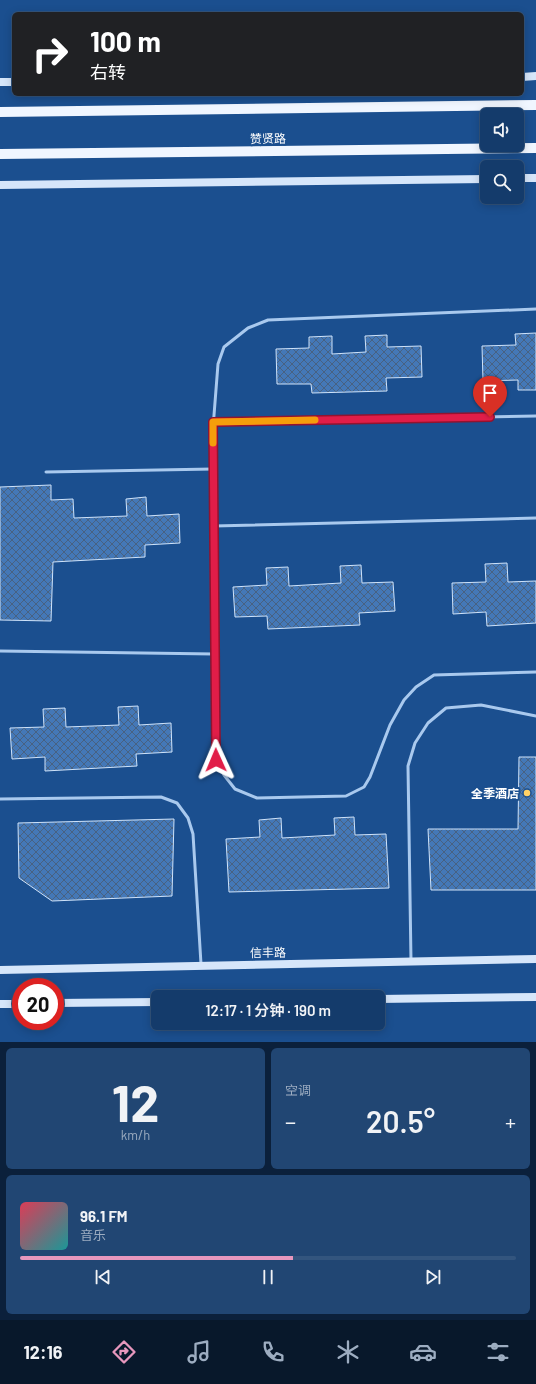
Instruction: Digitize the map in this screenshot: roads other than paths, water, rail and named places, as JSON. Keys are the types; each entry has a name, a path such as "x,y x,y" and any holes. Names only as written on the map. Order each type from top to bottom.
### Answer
{"main road":[{"path":"524,77 536,76"},
{"path":"0,82 12,82"},
{"path":"0,112 536,105"},
{"name":"赞贤路","path":"0,154 536,148"},
{"path":"524,178 536,178"},
{"path":"0,185 480,179"},
{"name":"信丰路","path":"0,970 536,959"},
{"path":"385,999 536,997"},
{"path":"64,1003 151,1002"},
{"path":"0,1004 12,1004"}],"lane":[{"path":"536,309 268,320 248,328 224,347 218,364 213,422 216,760 224,775 235,790 257,798 346,796 364,787 370,777 390,725 404,700 416,687 434,675 536,672"},
{"path":"213,422 536,416"},
{"path":"46,472 213,469"},
{"path":"214,526 536,518"},
{"path":"0,651 214,654"},
{"path":"411,961 408,766 415,743 428,723 446,708 481,706 536,716"},
{"path":"0,799 161,797 178,803 188,818 193,834 201,966"}],"place":[{"name":"全季酒店","path":"527,793"}]}
